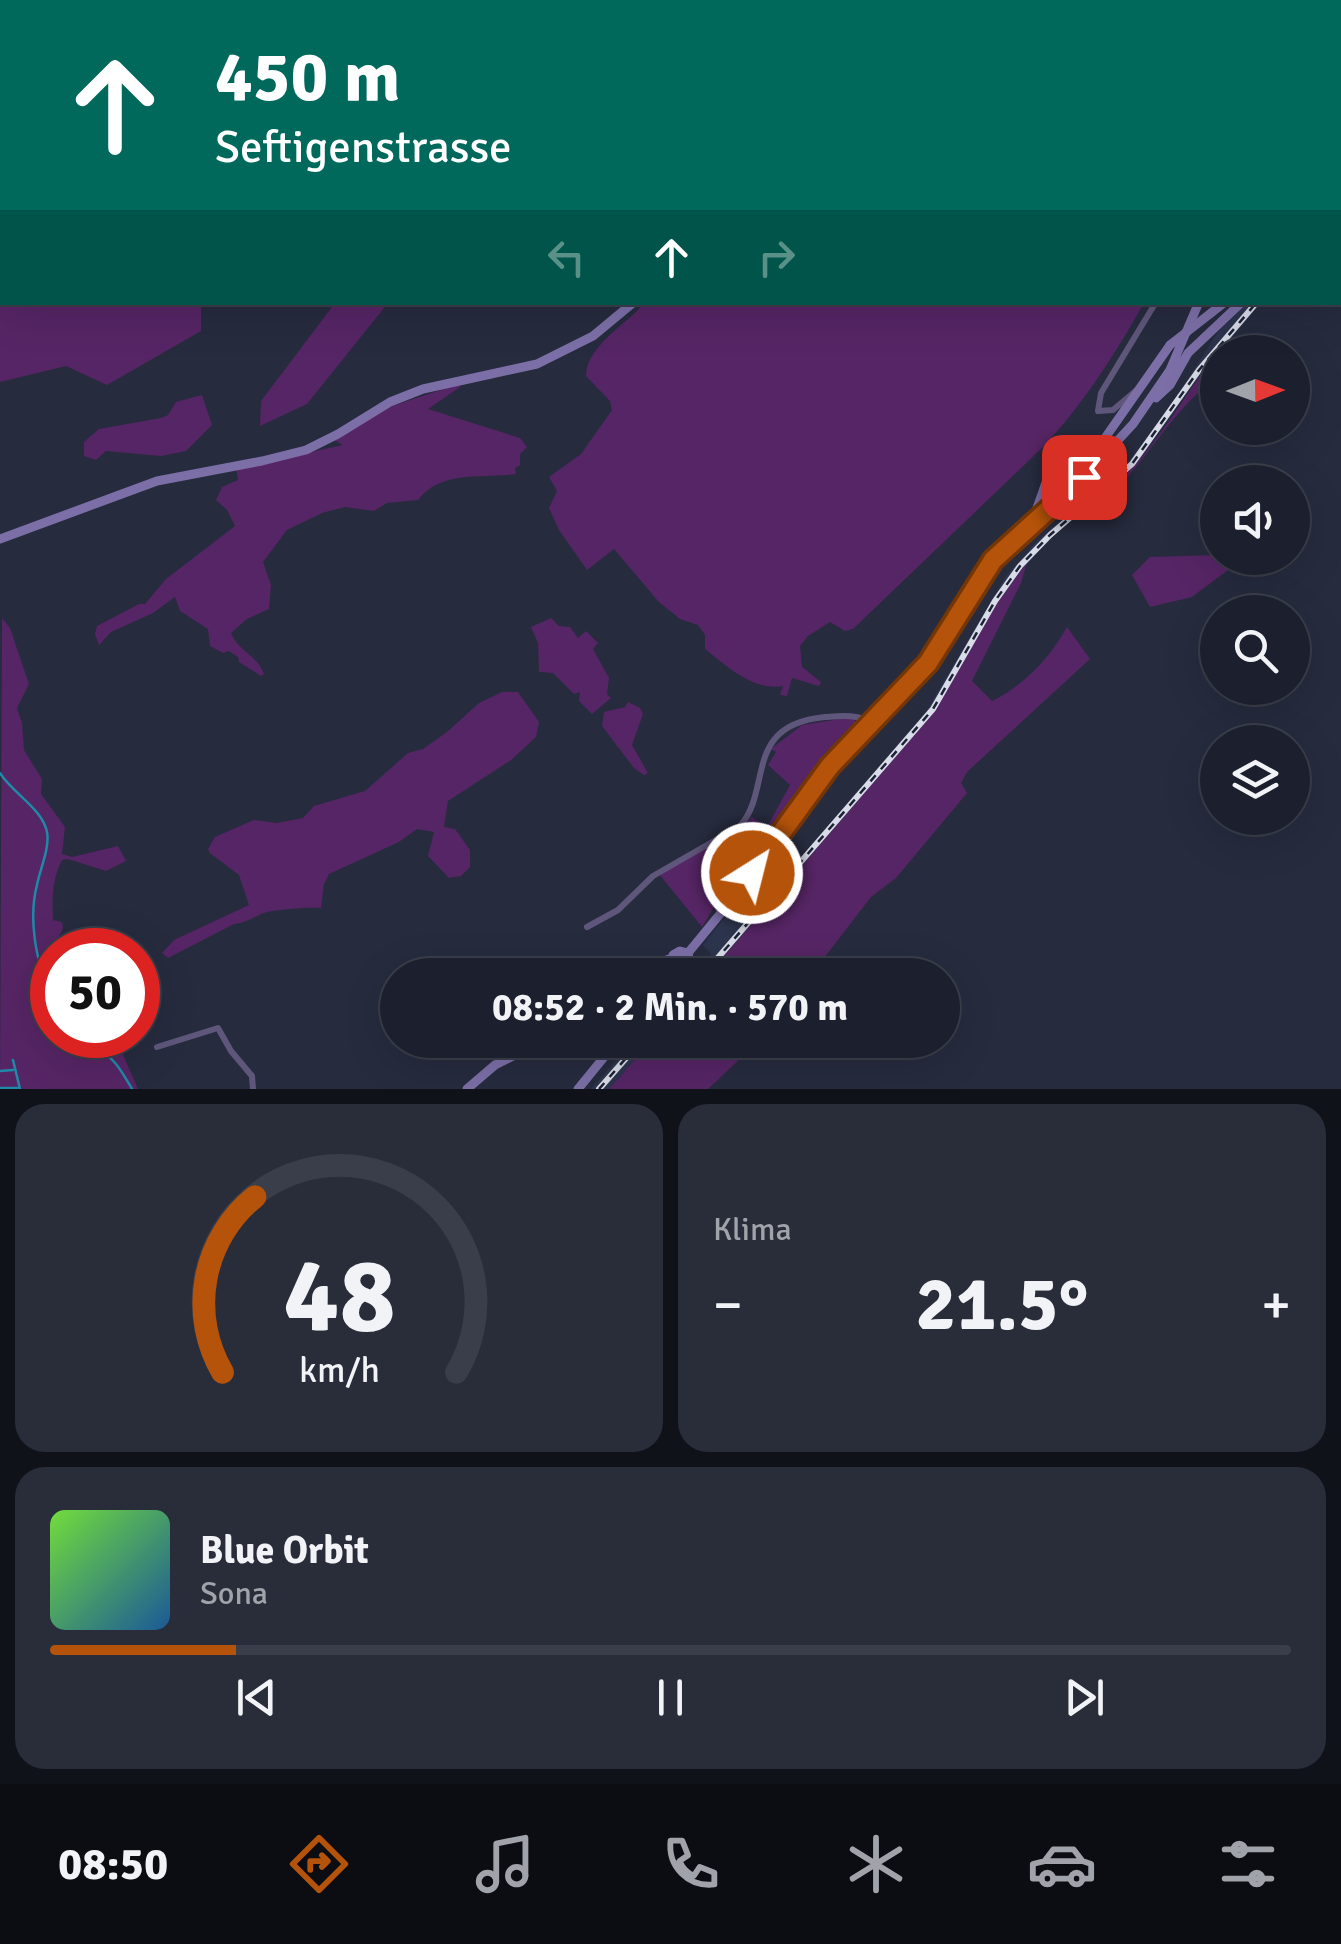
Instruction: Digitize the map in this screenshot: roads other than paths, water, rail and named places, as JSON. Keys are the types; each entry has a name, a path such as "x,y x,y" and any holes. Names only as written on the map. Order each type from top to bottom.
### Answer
{"street":[{"path":"0,539 157,481 306,450 390,402 423,388 537,364 593,336 630,305"},
{"path":"1140,388 1113,410 1098,410 1101,393 1155,305"},
{"path":"1146,407 1178,355 1198,305"},
{"path":"689,958 830,766 928,663 982,576 1036,511 1048,477 1105,438 1170,345 1222,305"},
{"path":"1004,548 1084,477 1170,385 1188,353 1239,305"},
{"path":"587,927 618,910 653,876 740,826 750,810 762,759 786,731 818,718 854,716 871,722"},
{"path":"672,958 677,952 688,954"},
{"path":"160,1046 218,1028 252,1076 253,1089"},
{"path":"467,1089 509,1058"},
{"path":"578,1089 603,1058"}],"waterway":[{"path":"0,773 39,815 47,832 34,928"},
{"path":"110,1058 132,1089"},
{"path":"13,1060 20,1089"},
{"path":"0,1071 13,1070"},
{"path":"0,1088 18,1088"}],"railway":[{"path":"718,958 933,709 995,601 1020,566 1132,464 1199,370 1254,305"},
{"path":"599,1089 626,1058"}]}
